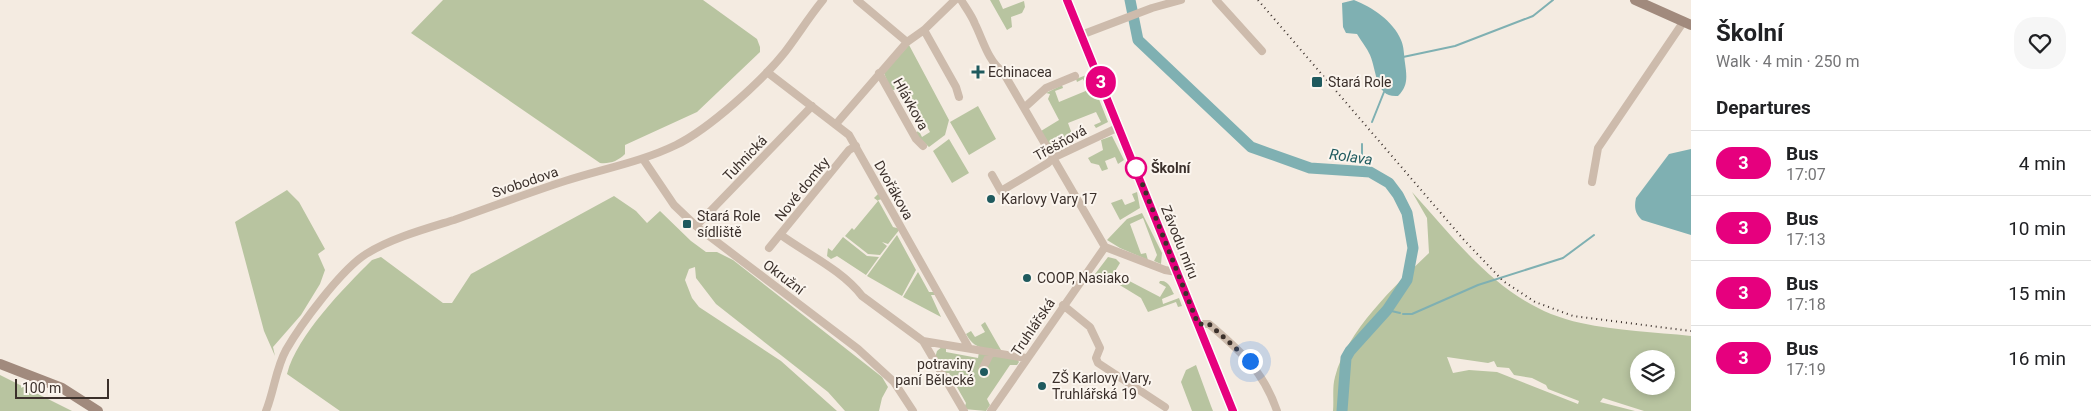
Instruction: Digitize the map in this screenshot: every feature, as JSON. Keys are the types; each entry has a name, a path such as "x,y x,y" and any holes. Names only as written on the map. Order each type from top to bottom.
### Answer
{"main road":[{"name":"Závodu míru","path":"1067,0 1233,411"},
{"path":"1635,0 1687,23"},
{"path":"0,364 62,388 98,411"}],"street":[{"name":"Svobodova","path":"266,411 274,391 280,364 293,340 345,274 365,255 386,244 444,223 565,181 643,159 677,145 705,129 767,72 785,52 823,0"},
{"path":"857,0 907,42"},
{"name":"Hlávkova","path":"836,124 907,42 924,30 955,0"},
{"path":"961,0 976,26 977,33 1024,108 1105,247 1165,270 1177,272"},
{"path":"1081,35 1152,8 1181,0"},
{"path":"1216,0 1262,50"},
{"path":"1592,182 1598,148 1687,23"},
{"path":"924,30 956,86 959,97"},
{"name":"Dvořákova","path":"767,72 849,135 956,329 969,348"},
{"name":"Hlávkova","path":"879,73 916,140 923,146"},
{"path":"1024,108 1046,88 1075,76"},
{"name":"Tuhnická","path":"696,226 812,106"},
{"name":"Třešňová","path":"992,175 1001,191 1048,163 1053,158 1119,127"},
{"name":"Nové domky","path":"769,248 849,150 856,146"},
{"name":"Okružní","path":"643,159 658,184 674,205 696,226 858,350 894,382 913,411"},
{"path":"781,235 828,268 923,341 964,411"},
{"name":"Truhlářská","path":"990,411 1105,247"},
{"path":"1063,305 1090,327 1100,348 1096,358 1098,363 1165,407"},
{"path":"1198,324 1209,324 1250,361 1264,380 1278,411"},
{"path":"923,341 1026,358"},
{"path":"932,357 939,344"},
{"path":"983,368 991,352"}],"green space":[{"path":"443,0 703,0 757,39 760,52 697,112 625,145 625,154 617,160 600,163 411,33"},
{"path":"990,0 999,0 1003,9 1024,1 1025,7 1022,13 1011,17 1012,27 1007,30"},
{"path":"909,45 949,120 945,135 929,147 914,133 919,131 922,137 930,132 901,79 892,83 896,89 891,91 884,73"},
{"path":"1089,74 1108,122 1096,128 1094,125 1101,122 1096,112 1068,123 1072,134 1080,131 1082,134 1065,142 1064,136 1061,136 1065,145 1052,149 1041,131 1059,120 1048,99 1050,94 1046,93 1062,85 1063,88 1055,91 1059,102 1088,90 1083,79 1077,82 1076,79"},
{"path":"978,106 996,139 969,155 950,122"},
{"path":"1112,136 1124,160 1118,164 1115,157 1105,161 1108,169 1102,171 1099,165 1091,163 1088,158 1103,150 1101,140"},
{"path":"949,139 969,173 952,183 933,151"},
{"path":"287,190 299,202 325,249 318,254 325,270 320,284 301,315 273,347 275,356 264,331 235,222"},
{"path":"1137,192 1140,208 1120,220 1111,203 1122,199 1125,205 1135,201 1132,194"},
{"path":"1412,192 1467,253 1487,272 1507,289 1530,304 1554,315 1581,323 1608,328 1691,336 1691,411 1644,411 1603,398 1600,402 1635,411 1333,411 1335,377 1350,342 1387,294 1429,253 1427,218","holes":["1447,357 1488,363 1494,361 1497,367 1509,368 1514,375 1532,378 1546,385 1548,389 1579,401 1578,404 1497,372 1469,370 1453,373"]},
{"path":"878,194 883,199 878,200 893,227 900,229 888,244 882,242 887,246 880,255 868,254 845,236 852,228 854,230 878,201 874,198"},
{"path":"614,196 636,211 647,223 660,211 691,241 706,252 717,252 733,260 882,377 888,387 882,398 879,411 845,411 828,392 716,304 696,278 695,267 689,269 685,280 692,298 699,307 781,361 837,411 340,411 287,374 292,359 311,328 335,298 372,260 381,257 443,303 452,303 471,274"},
{"path":"1142,213 1162,253 1161,264 1154,261 1157,255 1143,218 1130,224 1141,254 1146,253 1148,260 1107,240 1127,219"},
{"path":"897,235 916,270 902,296 867,276"},
{"path":"843,237 867,256 879,257 866,275 837,256 831,259 827,256 828,248 832,251"},
{"path":"1108,257 1116,259 1120,263 1114,273 1160,297 1166,287 1159,283 1160,281 1166,282 1174,294 1162,299 1163,304 1179,298 1182,306 1178,307 1176,302 1148,312 1141,298 1100,273 1095,280 1092,278"},
{"path":"918,272 929,292 935,292 936,295 931,295 941,317 903,297"},
{"path":"985,322 1001,350 977,346 966,334 971,331 975,337 985,332 981,325"},
{"path":"943,346 946,347 946,352 978,358 979,352 1017,359 1019,362 1017,365 1010,365 987,399 990,405 986,411 964,409 966,403 949,373 945,373 935,358 937,351"},
{"path":"1196,365 1213,411 1192,411 1181,382 1186,370"},
{"path":"0,375 72,411 0,411"}],"water":[{"path":"1354,0 1368,7 1387,21 1401,40 1406,77 1404,89 1398,96 1385,93 1381,88 1367,50 1357,34 1346,33 1343,27 1342,3"},
{"path":"1691,149 1691,235 1642,220 1636,210 1636,198 1669,154"}],"waterway":[{"name":"Rolava","path":"1130,0 1138,40 1251,147 1310,168 1370,172 1389,183 1398,195 1407,213 1413,248 1407,280 1387,310 1350,351 1346,358 1342,411"},
{"path":"1403,57 1455,46 1533,16 1553,0"},
{"path":"1372,122 1384,92"},
{"path":"1362,144 1362,160 1370,172"},
{"path":"1403,314 1412,314 1478,285 1563,258 1594,235"},
{"path":"1387,310 1400,313"}],"railway":[{"path":"1258,0 1464,240 1503,281 1535,302 1573,316 1691,331"}],"bus line":[{"name":"3","path":"1067,0 1233,411"}],"place":[{"name":"Echinacea","path":"978,72"},
{"name":"Stará Role","path":"1317,82"},
{"name":"Školní","path":"1136,168"},
{"name":"Karlovy Vary 17","path":"991,199"},
{"name":"Stará Role sídliště","path":"687,224"},
{"name":"COOP, Nasiako","path":"1027,278"},
{"name":"potraviny paní Bělecké","path":"984,372"},
{"name":"ZŠ Karlovy Vary, Truhlářská 19","path":"1042,386"}],"route":[{"path":"1136,168 1198,324 1209,324 1250,361"}]}
